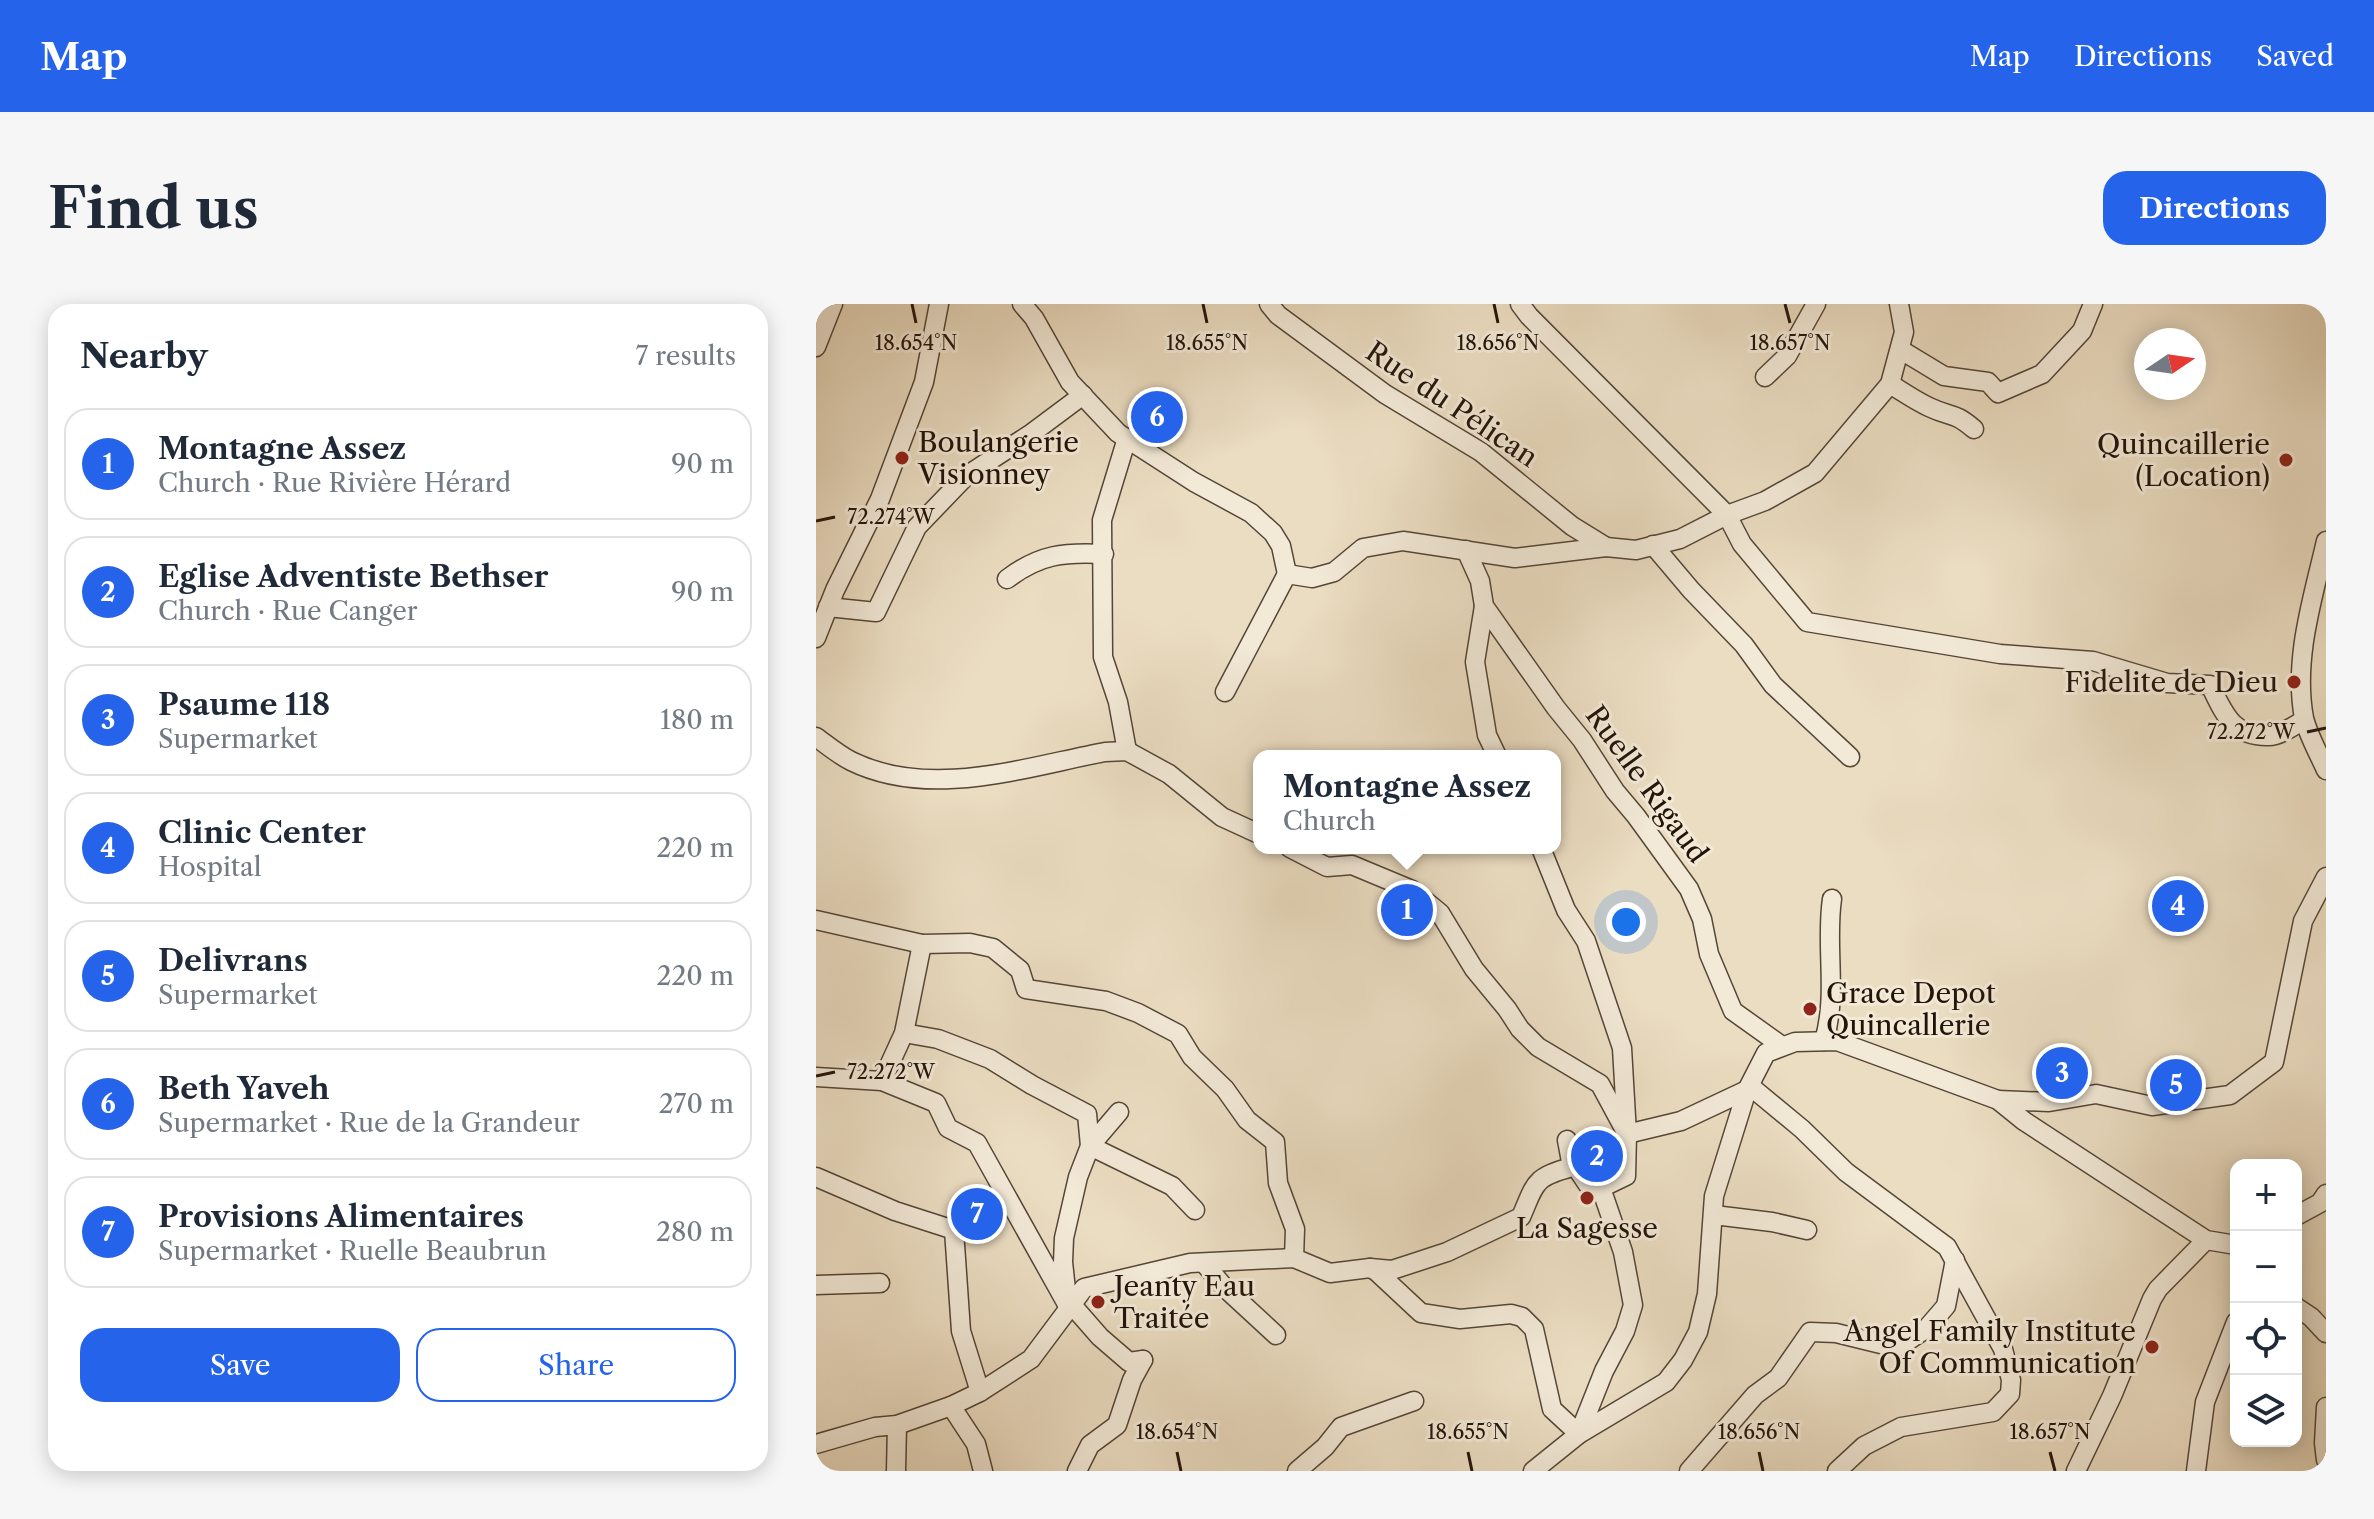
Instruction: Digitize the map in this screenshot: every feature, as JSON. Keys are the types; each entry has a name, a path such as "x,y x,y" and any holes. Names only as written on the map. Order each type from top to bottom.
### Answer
{"street":[{"path":"816,347 833,304"},
{"path":"816,638 880,499 924,382 939,304"},
{"path":"1022,304 1034,318 1070,382 1118,433 1194,482 1251,513 1273,533 1281,546 1287,574 1225,692"},
{"name":"Rue du Pélican","path":"1269,304 1278,315 1385,394 1481,452 1572,526 1606,547"},
{"path":"1765,377 1787,356 1816,304"},
{"path":"1287,574 1312,578 1334,572 1363,548 1403,541 1515,558 1606,547 1636,550 1680,539 1727,515 1765,501 1815,473 1890,384 1904,332 1899,304"},
{"path":"1901,350 1944,376 1988,382 1998,393 2042,374 2082,331 2093,304"},
{"path":"1529,308 1727,515 1742,544 1807,622 1937,641 2000,654 2093,661 2167,683 2210,685 2227,719 2238,730 2271,737 2304,720"},
{"path":"1890,384 1926,406 1957,414 1974,429"},
{"path":"828,607 876,612 917,527 966,476 1083,395"},
{"path":"1127,438 1102,520 1103,657 1118,702 1127,751"},
{"path":"2326,541 2318,614 2301,666 2304,720 2326,770"},
{"path":"1653,545 1744,645 1773,685 1850,757"},
{"name":"Ruelle Rigaud","path":"1466,550 1480,581 1484,606 1582,740 1615,791 1689,889 1702,919 1709,954 1733,1011 1782,1046"},
{"path":"1007,579 1024,566 1065,552 1104,554"},
{"path":"1484,606 1475,662 1487,735 1494,750"},
{"path":"816,737 852,762 886,774 926,778 973,778 1105,752 1127,751 1169,774 1222,817 1253,831"},
{"path":"1302,854 1327,867 1352,865 1412,890 1440,913 1474,969 1520,1029 1538,1047 1600,1084 1627,1134"},
{"path":"816,1444 875,1427 897,1425 980,1392 1031,1359 1084,1288 1190,1263 1294,1258 1330,1273 1370,1268 1392,1270 1447,1252 1521,1217 1533,1189 1545,1174 1572,1167 1567,1140 1588,1185 1601,1188 1626,1176 1622,1048 1586,941 1566,910 1543,854"},
{"path":"1533,1471 1579,1434 1666,1382 1683,1360 1698,1332 1707,1294 1714,1196 1749,1088 1766,1053 1782,1046 1837,1041 1998,1100 2049,1102 2096,1094 2152,1106 2230,1095 2274,1062 2303,921 2326,877"},
{"path":"1824,1041 1830,996 1832,899"},
{"path":"816,920 922,944 970,943 993,948 1020,970 1026,989 1106,1001 1138,1013 1178,1034 1192,1057 1225,1089 1247,1120 1275,1142 1278,1183 1295,1229 1294,1258"},
{"path":"882,1081 904,1033 922,944"},
{"path":"904,1033 938,1039 990,1059 1087,1114 1090,1146"},
{"path":"816,1077 882,1081 936,1103 948,1128 977,1143 1068,1306"},
{"path":"1627,1134 1681,1121 1749,1088"},
{"path":"1749,1088 1802,1129 1846,1172 1947,1247 2003,1349 2011,1380 2010,1394 1993,1412 1901,1427 1864,1446 1837,1471"},
{"path":"1998,1100 2024,1121 2206,1240 2230,1244"},
{"path":"1068,1306 1063,1262 1064,1238 1078,1177 1090,1146 1119,1112"},
{"path":"1090,1146 1172,1186 1195,1210"},
{"path":"816,1177 895,1211 954,1230 961,1331 980,1392"},
{"path":"1579,1434 1604,1371 1625,1331 1633,1305 1623,1252 1601,1188"},
{"path":"2302,1213 2320,1203 2326,1194"},
{"path":"1714,1215 1807,1230"},
{"path":"2076,1471 2112,1396 2152,1299 2206,1240"},
{"path":"1689,1471 1755,1395 1778,1378 1810,1332 1836,1333 1900,1346 1927,1328 1946,1306 1955,1260"},
{"path":"1204,1263 1224,1287 1276,1335"},
{"path":"1370,1268 1421,1313 1460,1319 1511,1314 1522,1317 1534,1329 1552,1409 1579,1434"},
{"path":"816,1285 880,1283"},
{"path":"1068,1306 1072,1305 1100,1337 1129,1362 1143,1360 1132,1380 1117,1425 1090,1445 1077,1471"},
{"path":"2302,1311 2326,1333"},
{"path":"2196,1471 2205,1402 2230,1337"},
{"path":"1297,1471 1325,1447 1341,1427 1414,1401"},
{"path":"951,1406 976,1444 983,1471"},
{"path":"2326,1407 2326,1460"},
{"path":"896,1471 897,1425"}],"place":[{"name":"Beth Yaveh","path":"1157,417"},
{"name":"Boulangerie Visionney","path":"902,458"},
{"name":"Quincaillerie (Location)","path":"2286,460"},
{"name":"Fidelite de Dieu","path":"2294,682"},
{"name":"Clinic Center","path":"2178,906"},
{"name":"Montagne Assez","path":"1407,910"},
{"name":"Grace Depot Quincallerie","path":"1810,1009"},
{"name":"Psaume 118","path":"2062,1073"},
{"name":"Delivrans","path":"2176,1085"},
{"name":"Eglise Adventiste Bethser","path":"1597,1156"},
{"name":"La Sagesse","path":"1587,1198"},
{"name":"Provisions Alimentaires","path":"977,1214"},
{"name":"Jeanty Eau Traitée","path":"1098,1302"},
{"name":"Angel Family Institute Of Communication","path":"2152,1347"}]}
